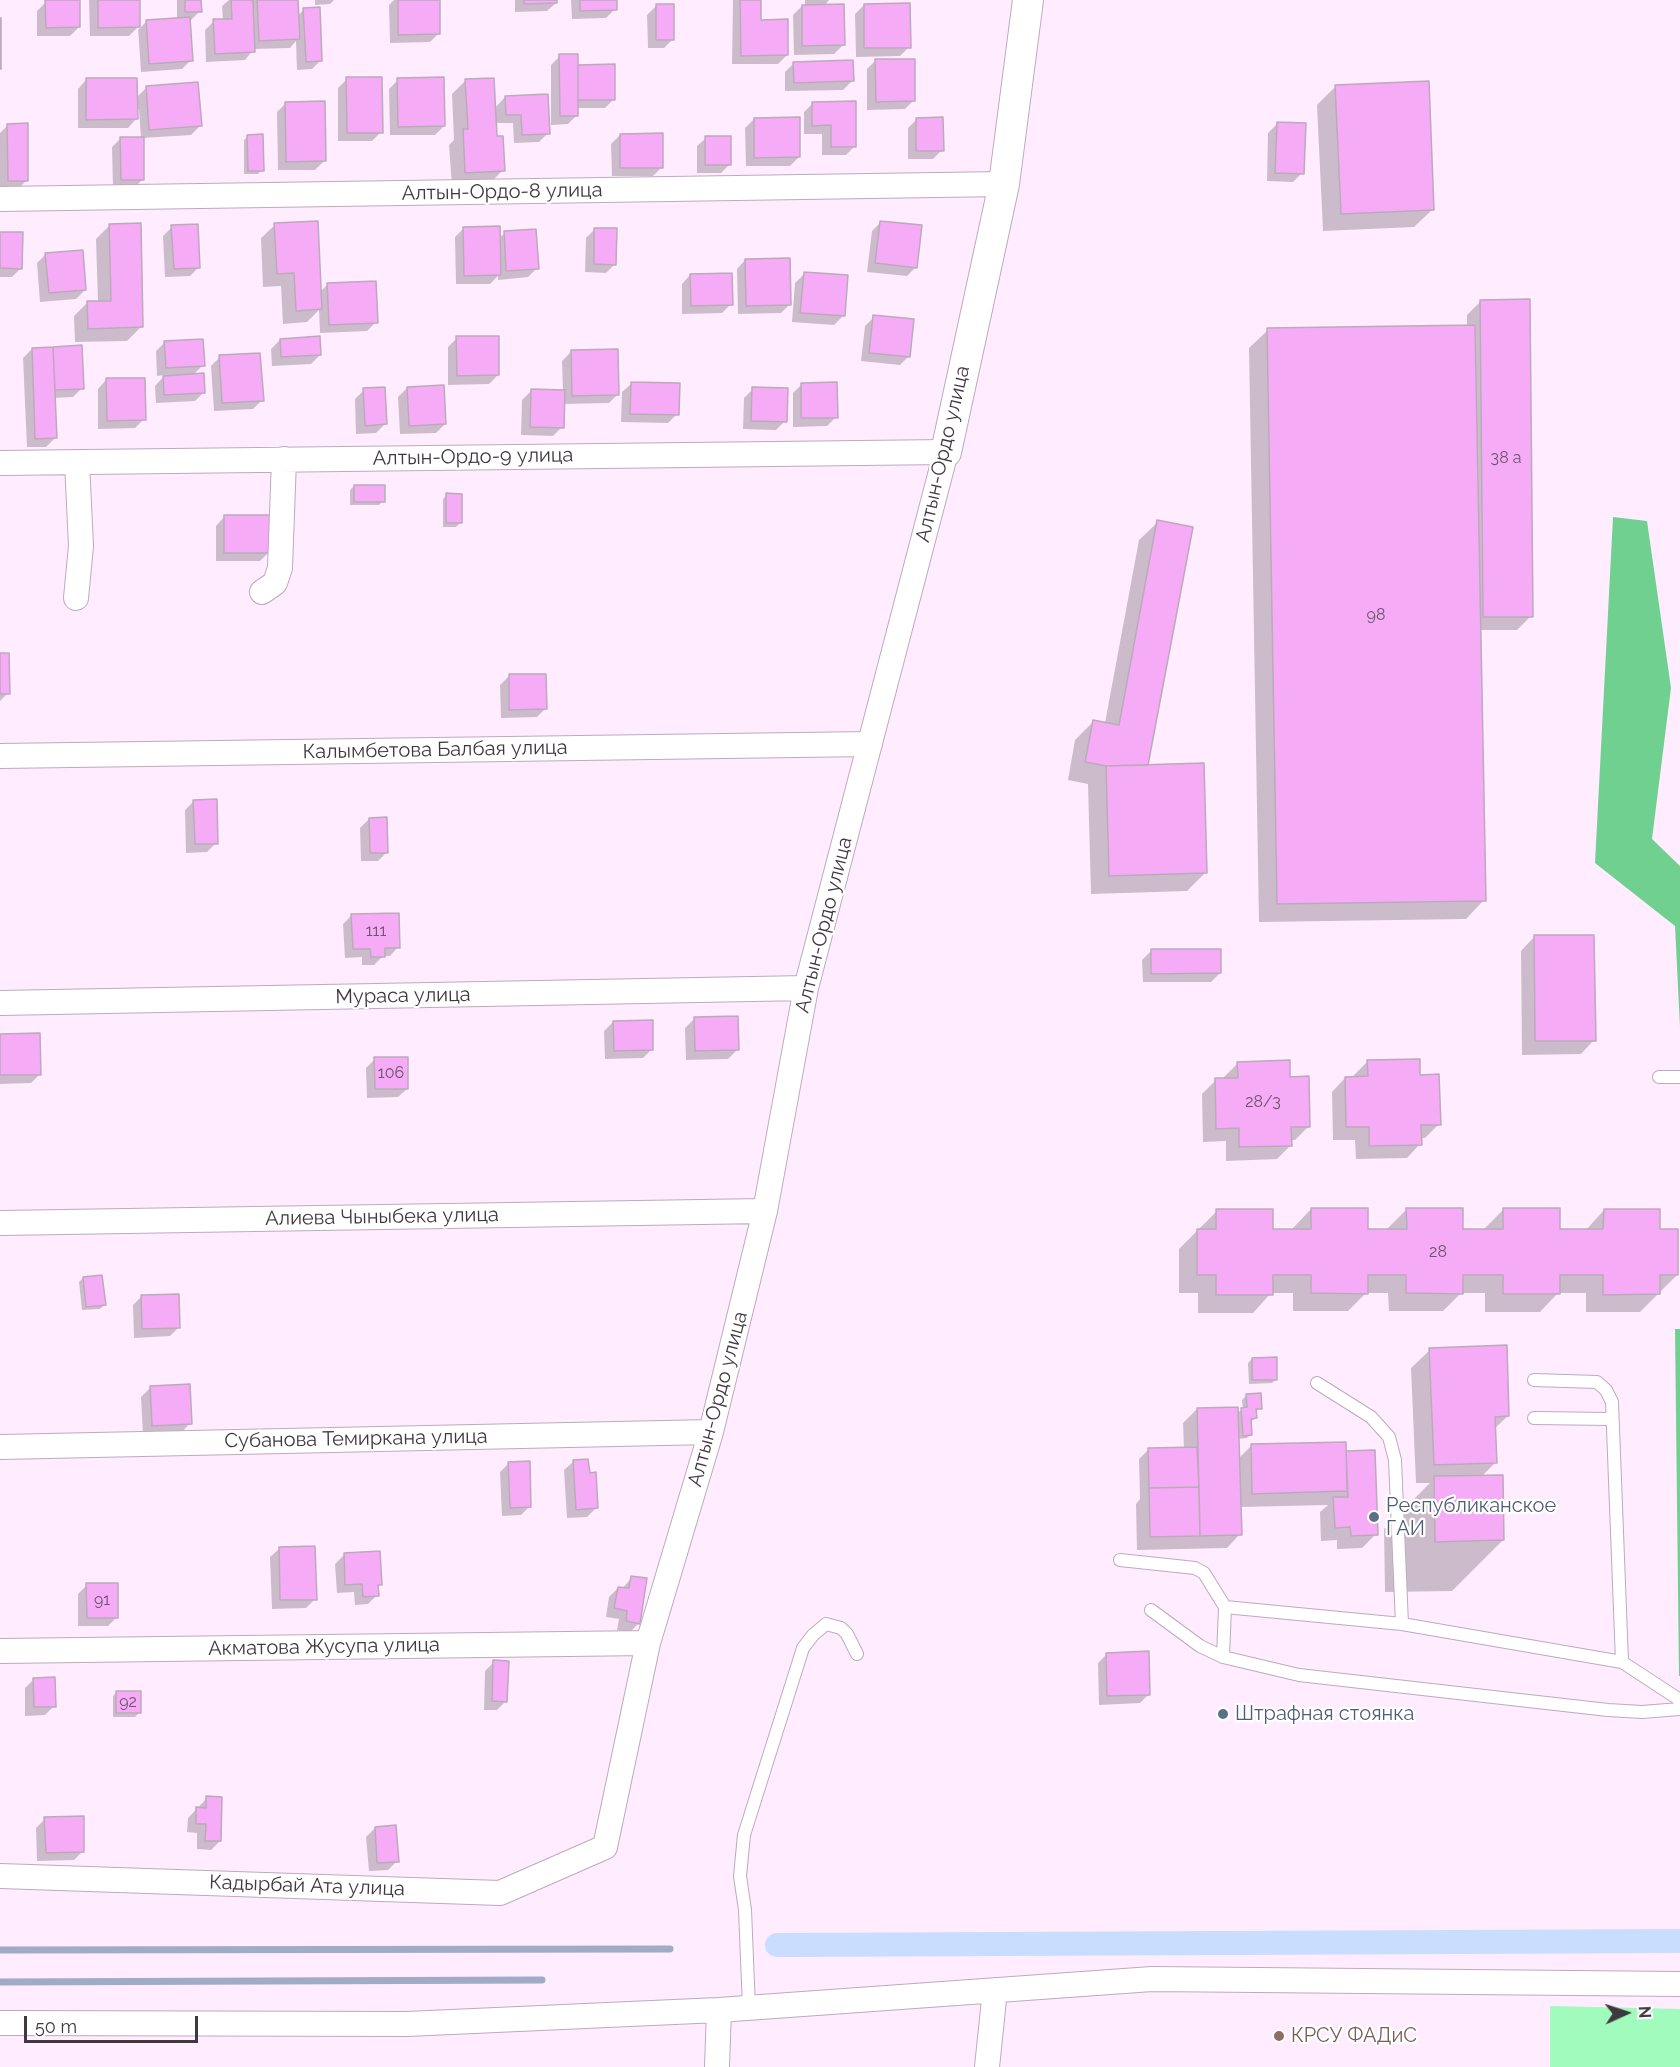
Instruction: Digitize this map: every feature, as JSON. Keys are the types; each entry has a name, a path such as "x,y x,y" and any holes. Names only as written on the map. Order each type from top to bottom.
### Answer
{"street":[{"name":"Алтын-Ордо улица","path":"605,1847 648,1643 711,1432 765,1211 806,988 946,452 1004,184 1028,0"},
{"name":"Алтын-Ордо-8 улица","path":"0,199 1004,184"},
{"name":"Алтын-Ордо-9 улица","path":"0,463 946,452"},
{"path":"262,592 275,583 280,568 284,459"},
{"path":"76,598 81,546 77,462"},
{"name":"Калымбетова Балбая улица","path":"0,756 870,744"},
{"name":"Мураса улица","path":"0,1004 806,988"},
{"name":"Алиева Чыныбека улица","path":"0,1223 765,1211"},
{"name":"Субанова Темиркана улица","path":"0,1447 711,1432"},
{"name":"Акматова Жусупа улица","path":"0,1651 648,1643"},
{"name":"Кадырбай Ата улица","path":"0,1876 500,1893 605,1847"},
{"path":"0,2023 407,2024 719,2010 1152,1979 1680,1984"},
{"path":"987,2067 995,1990"},
{"path":"717,2067 719,2010"}],"lane":[{"path":"1659,1077 1680,1077"},
{"path":"1534,1380 1598,1382 1606,1390 1612,1402 1622,1662"},
{"path":"1317,1383 1371,1416 1389,1437 1395,1460 1402,1624"},
{"path":"1534,1418 1611,1419"},
{"path":"1120,1560 1195,1568 1204,1573 1225,1607 1223,1657"},
{"path":"1225,1607 1402,1624 1622,1662 1680,1700"},
{"path":"1150,1610 1200,1646 1223,1657 1299,1675 1608,1710 1642,1712 1680,1709"},
{"path":"749,2008 745,1910 741,1876 744,1836 803,1648 826,1624 841,1628 847,1634 857,1654"}],"green space":[{"path":"1613,517 1647,521 1671,688 1652,839 1680,866 1680,1027 1675,926 1595,863"},
{"path":"1675,1329 1680,1329 1680,1676 1679,1676"},
{"path":"1550,2006 1680,2009 1680,2067 1550,2067"}],"building":[{"path":"45,0 80,0 80,27 46,28"},
{"path":"98,0 140,0 140,27 98,28"},
{"path":"185,0 201,0 202,12 185,12"},
{"path":"231,0 253,0 255,52 215,54 213,19 232,19"},
{"path":"257,0 298,0 300,39 259,41"},
{"path":"398,0 440,0 440,34 398,35"},
{"path":"524,0 557,0 557,3 524,4"},
{"path":"580,0 617,0 617,10 580,11"},
{"path":"740,0 761,0 761,20 788,19 788,55 741,56"},
{"path":"910,3 911,48 864,48 864,4"},
{"path":"656,4 674,4 674,40 656,40"},
{"path":"844,4 845,45 802,46 802,5"},
{"path":"320,7 322,61 306,62 303,8"},
{"path":"190,17 193,61 149,64 146,20"},
{"path":"1,18 1,69 0,69"},
{"path":"559,54 578,54 578,116 560,116"},
{"path":"875,59 915,59 915,101 876,102"},
{"path":"853,60 854,81 794,83 793,62"},
{"path":"615,64 615,100 578,100 578,65"},
{"path":"346,77 382,77 383,133 347,133"},
{"path":"444,77 445,126 398,127 397,78"},
{"path":"86,78 137,78 138,119 86,120"},
{"path":"494,78 497,136 503,136 505,171 465,173 463,129 468,129 465,79"},
{"path":"1429,81 1434,210 1341,214 1335,85"},
{"path":"198,82 202,126 149,130 146,86"},
{"path":"548,94 550,134 522,135 521,115 506,115 505,96"},
{"path":"325,101 326,161 286,162 285,102"},
{"path":"856,101 856,147 831,147 831,125 812,126 812,102"},
{"path":"800,117 800,157 754,158 754,118"},
{"path":"943,117 944,151 916,151 916,118"},
{"path":"1277,122 1306,123 1304,174 1275,173"},
{"path":"28,123 28,181 8,181 7,124"},
{"path":"663,133 663,168 620,168 620,134"},
{"path":"263,134 264,171 248,171 247,135"},
{"path":"705,136 731,136 731,165 705,165"},
{"path":"120,137 144,137 144,180 121,180"},
{"path":"318,221 322,309 296,311 294,273 277,274 274,223"},
{"path":"880,221 922,225 917,268 875,263"},
{"path":"141,223 143,327 88,329 87,301 111,301 109,224"},
{"path":"198,224 200,268 174,269 171,225"},
{"path":"500,226 501,275 464,276 463,227"},
{"path":"594,228 617,228 616,265 594,264"},
{"path":"536,229 539,269 506,271 504,231"},
{"path":"0,232 23,232 22,269 0,268"},
{"path":"83,250 86,290 49,293 45,253"},
{"path":"790,258 791,305 746,306 745,259"},
{"path":"804,272 848,275 845,316 800,313"},
{"path":"732,273 733,305 691,306 690,274"},
{"path":"376,281 378,323 329,325 327,283"},
{"path":"1530,299 1533,617 1483,617 1480,300"},
{"path":"873,315 914,319 910,357 869,353"},
{"path":"1475,325 1486,901 1277,904 1267,328"},
{"path":"320,336 321,355 281,357 280,339"},
{"path":"456,336 499,336 499,375 457,376"},
{"path":"203,339 205,366 166,368 164,341"},
{"path":"82,345 84,389 55,390 53,347"},
{"path":"53,347 57,438 35,439 32,348"},
{"path":"618,349 619,395 572,396 571,350"},
{"path":"260,353 264,401 222,403 219,355"},
{"path":"204,373 205,393 164,395 163,376"},
{"path":"106,378 145,378 146,420 107,421"},
{"path":"631,382 680,383 679,415 630,414"},
{"path":"837,382 838,418 801,418 801,383"},
{"path":"444,385 446,424 409,426 407,387"},
{"path":"385,387 387,424 365,426 363,388"},
{"path":"752,387 788,388 787,422 751,421"},
{"path":"531,389 565,390 564,428 530,427"},
{"path":"354,485 385,485 385,502 354,502"},
{"path":"446,493 462,494 462,523 446,523"},
{"path":"224,515 271,515 271,553 224,553"},
{"path":"1157,520 1193,527 1148,765 1106,766 1085,762 1093,720 1119,725"},
{"path":"0,653 9,653 10,694 0,694"},
{"path":"509,674 546,674 547,709 509,710"},
{"path":"1204,763 1207,873 1109,876 1106,766"},
{"path":"217,799 218,844 195,844 193,800"},
{"path":"387,817 388,853 370,853 369,818"},
{"path":"399,913 400,948 385,948 385,957 371,957 370,949 353,949 351,914"},
{"path":"1534,935 1594,935 1596,1041 1535,1041"},
{"path":"1151,949 1221,949 1221,973 1151,974"},
{"path":"738,1016 739,1050 695,1051 694,1017"},
{"path":"653,1020 653,1050 614,1051 613,1021"},
{"path":"40,1033 41,1075 0,1075 0,1034"},
{"path":"374,1057 408,1057 408,1089 375,1089"},
{"path":"1420,1059 1420,1075 1439,1074 1441,1125 1421,1125 1422,1145 1369,1146 1369,1127 1346,1127 1345,1077 1368,1076 1367,1060"},
{"path":"1290,1060 1290,1077 1309,1076 1310,1127 1291,1127 1292,1146 1239,1147 1239,1128 1216,1129 1215,1078 1238,1078 1237,1062"},
{"path":"1311,1208 1368,1208 1368,1229 1407,1229 1406,1208 1463,1208 1463,1229 1503,1229 1503,1208 1560,1208 1560,1229 1603,1229 1604,1209 1660,1209 1660,1229 1678,1229 1678,1275 1660,1275 1660,1294 1603,1295 1603,1275 1560,1275 1560,1294 1503,1294 1503,1275 1463,1275 1463,1294 1406,1293 1406,1275 1368,1275 1368,1294 1311,1293 1311,1275 1273,1275 1273,1295 1216,1295 1216,1275 1197,1275 1197,1229 1216,1229 1216,1209 1273,1209 1273,1229 1311,1229"},
{"path":"102,1275 106,1305 86,1307 83,1277"},
{"path":"179,1294 180,1328 142,1329 141,1295"},
{"path":"1507,1345 1509,1416 1495,1417 1497,1463 1434,1465 1429,1348"},
{"path":"1277,1357 1277,1380 1252,1380 1252,1358"},
{"path":"190,1384 192,1424 152,1426 150,1386"},
{"path":"1261,1393 1262,1409 1256,1409 1257,1418 1251,1419 1252,1435 1243,1436 1241,1408 1247,1407 1246,1394"},
{"path":"1238,1407 1242,1535 1200,1536 1197,1408"},
{"path":"1346,1442 1347,1491 1252,1494 1251,1444"},
{"path":"1197,1447 1199,1487 1149,1488 1148,1448"},
{"path":"1375,1450 1378,1535 1351,1536 1350,1527 1335,1528 1333,1497 1348,1497 1346,1451"},
{"path":"588,1459 590,1473 596,1472 598,1508 576,1510 573,1460"},
{"path":"530,1461 531,1507 510,1508 508,1462"},
{"path":"1503,1475 1504,1540 1435,1542 1434,1476"},
{"path":"1199,1487 1200,1536 1150,1537 1149,1488"},
{"path":"315,1546 317,1600 280,1600 279,1547"},
{"path":"380,1551 382,1585 378,1585 379,1596 363,1597 362,1584 345,1585 344,1553"},
{"path":"631,1576 647,1578 640,1624 626,1621 627,1611 614,1608 618,1587 629,1588"},
{"path":"86,1583 118,1583 118,1618 87,1618"},
{"path":"1149,1651 1150,1695 1107,1696 1106,1653"},
{"path":"493,1660 509,1661 507,1702 492,1701"},
{"path":"55,1677 56,1707 34,1707 33,1678"},
{"path":"116,1691 141,1691 141,1713 116,1713"},
{"path":"206,1796 222,1797 221,1841 205,1841 206,1824 196,1824 196,1807 206,1808"},
{"path":"84,1816 84,1852 46,1853 44,1817"},
{"path":"396,1825 399,1862 377,1863 375,1827"}],"waterway":[{"path":"777,1945 1680,1941"},
{"path":"0,1950 670,1949"},
{"path":"0,1982 542,1980"}],"place":[{"name":"Республиканское ГАИ","path":"1374,1517"},
{"name":"Штрафная стоянка","path":"1223,1714"},
{"name":"КРСУ ФАДиС","path":"1279,2036"}]}
